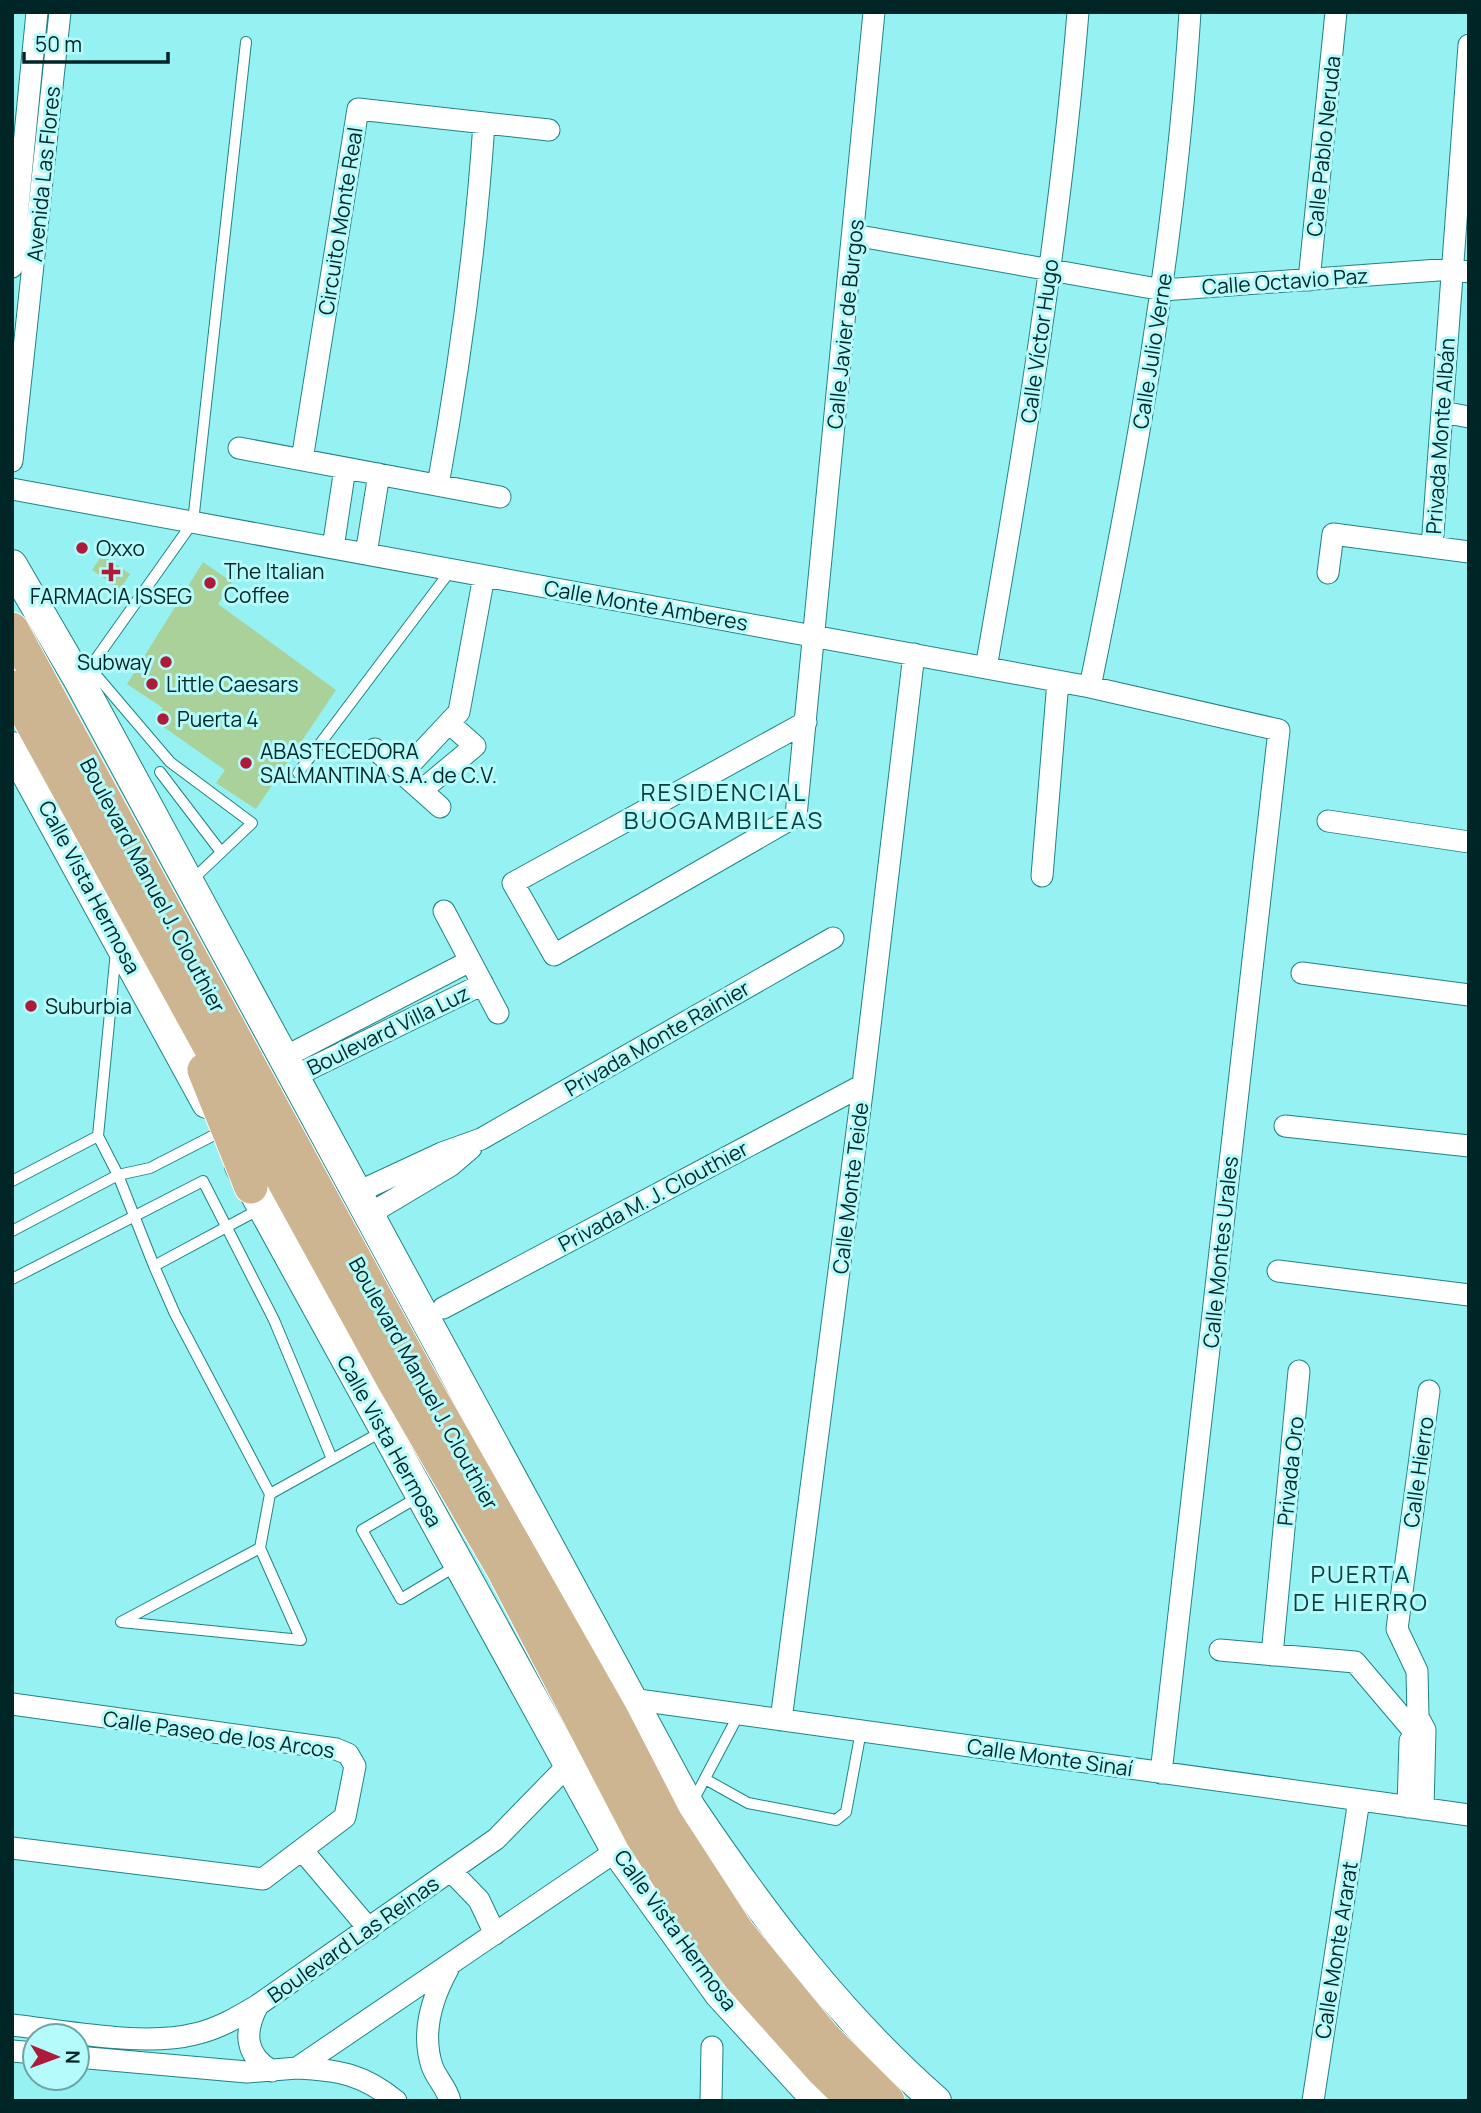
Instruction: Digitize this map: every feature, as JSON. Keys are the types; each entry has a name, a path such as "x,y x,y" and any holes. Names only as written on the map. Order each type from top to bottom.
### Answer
{"main road":[{"name":"Boulevard Manuel J. Clouthier","path":"12,629 417,1373 612,1719 653,1828 688,1907 739,1977 823,2071 855,2101"},
{"name":"Boulevard Manuel J. Clouthier","path":"12,687 394,1382 502,1568 612,1719"},
{"path":"180,990 207,1079 257,1198"},
{"name":"Boulevard Manuel J. Clouthier","path":"653,1828 824,2037 888,2101"}],"street":[{"name":"Avenida Las Flores","path":"12,461 35,146 37,12"},
{"name":"Avenida Las Flores","path":"12,268 60,12"},
{"name":"Calle Javier de Burgos","path":"806,722 513,883 554,955 796,816 806,722 813,636 855,235 874,12"},
{"name":"Calle Víctor Hugo","path":"986,668 1021,470 1050,270 1078,12"},
{"name":"Calle Julio Verne","path":"1090,687 1131,489 1163,290 1191,12"},
{"name":"Calle Pablo Neruda","path":"1309,279 1336,12"},
{"name":"Privada Monte Albán","path":"1328,573 1333,534 1432,547 1441,412 1460,271 1469,45"},
{"name":"Circuito Monte Real","path":"302,460 358,109 549,130"},
{"path":"438,485 460,364 476,244 484,123"},
{"name":"Calle Octavio Paz","path":"855,235 1163,290 1460,271"},
{"path":"1441,412 1469,417"},
{"path":"239,448 500,497"},
{"path":"333,548 345,468"},
{"path":"366,554 379,474"},
{"name":"Calle Monte Amberes","path":"12,489 1090,687 1279,730"},
{"path":"1432,547 1469,552"},
{"path":"12,565 85,675 150,782 189,883 362,1204 612,1719"},
{"path":"402,773 459,712 484,576"},
{"name":"Calle Monte Teide","path":"781,1720 863,1085 914,654"},
{"path":"1042,876 1058,681"},
{"path":"422,790 475,746 449,723"},
{"name":"Calle Montes Urales","path":"1161,1773 1279,730"},
{"name":"Calle Vista Hermosa","path":"12,747 567,1765 653,1828 719,1993 810,2098"},
{"path":"374,749 440,807"},
{"path":"1328,821 1469,842"},
{"path":"444,911 498,1013"},
{"name":"Privada Monte Rainier","path":"362,1204 450,1166 481,1139 833,938"},
{"name":"Boulevard Villa Luz","path":"288,1068 470,961"},
{"path":"1302,973 1469,995"},
{"name":"Boulevard Villa Luz","path":"288,1068 483,984"},
{"name":"Privada M. J. Clouthier","path":"443,1308 863,1085"},
{"path":"1285,1126 1469,1146"},
{"path":"1278,1271 1469,1295"},
{"name":"Privada Oro","path":"1272,1654 1299,1371"},
{"name":"Calle Hierro","path":"1415,1808 1417,1671 1397,1629 1429,1391"},
{"path":"1220,1650 1355,1662 1418,1725"},
{"name":"Calle Paseo de los Arcos","path":"12,1704 336,1749 348,1754 355,1766 345,1817 263,1879 12,1848"},
{"name":"Calle Monte Sinaí","path":"612,1719 739,1714 1469,1815"},
{"name":"Boulevard Las Reinas","path":"12,2025 160,2040 195,2034 228,2023 369,1929 496,1839 612,1719"},
{"name":"Calle Monte Ararat","path":"1313,2101 1359,1800"},
{"path":"297,2068 653,1828 792,1951 852,2019 936,2101"},
{"path":"302,1850 369,1929"},
{"path":"451,1871 479,1900 495,1934"},
{"path":"450,2101 432,2066 427,2030 434,1994 452,1962"},
{"path":"258,2005 249,2022 248,2042 260,2064 272,2071"},
{"path":"711,2101 712,2046"},
{"path":"91,2058 222,2070 337,2070 376,2084 396,2101"}],"lane":[{"path":"189,883 252,823 170,762 85,675 193,522 246,42"},
{"path":"298,773 451,570"},
{"path":"170,762 150,782 221,852"},
{"path":"117,938 98,1136 136,1216 175,1314 270,1494 260,1548 301,1640 121,1622 260,1548"},
{"path":"12,1231 118,1175 150,1168 222,1131"},
{"path":"12,1181 98,1136"},
{"path":"12,1279 203,1181 274,1320 332,1459"},
{"path":"154,1266 227,1227 257,1198"},
{"path":"270,1494 384,1430"},
{"path":"420,1496 362,1530 401,1599 458,1565"},
{"path":"653,1828 705,1779 739,1714"},
{"path":"705,1779 748,1802 836,1820 846,1812 861,1731"}],"building":[{"name":"FARMACIA ISSEG","path":"102,555 130,574 120,589 92,570"},
{"path":"203,562 232,582 218,604 336,690 256,809 216,783 225,770 155,721 163,708 127,684"}],"place":[{"name":"Oxxo","path":"82,548"},
{"name":"FARMACIA ISSEG","path":"111,572"},
{"name":"The Italian Coffee","path":"210,583"},
{"name":"Subway","path":"166,662"},
{"name":"Little Caesars","path":"152,684"},
{"name":"Puerta 4","path":"163,719"},
{"name":"ABASTECEDORA SALMANTINA S.A. de C.V.","path":"246,763"},
{"name":"Suburbia","path":"31,1006"}],"district":[{"name":"RESIDENCIAL BUOGAMBILEAS","path":"724,805"},
{"name":"PUERTA DE HIERRO","path":"1361,1587"}]}
